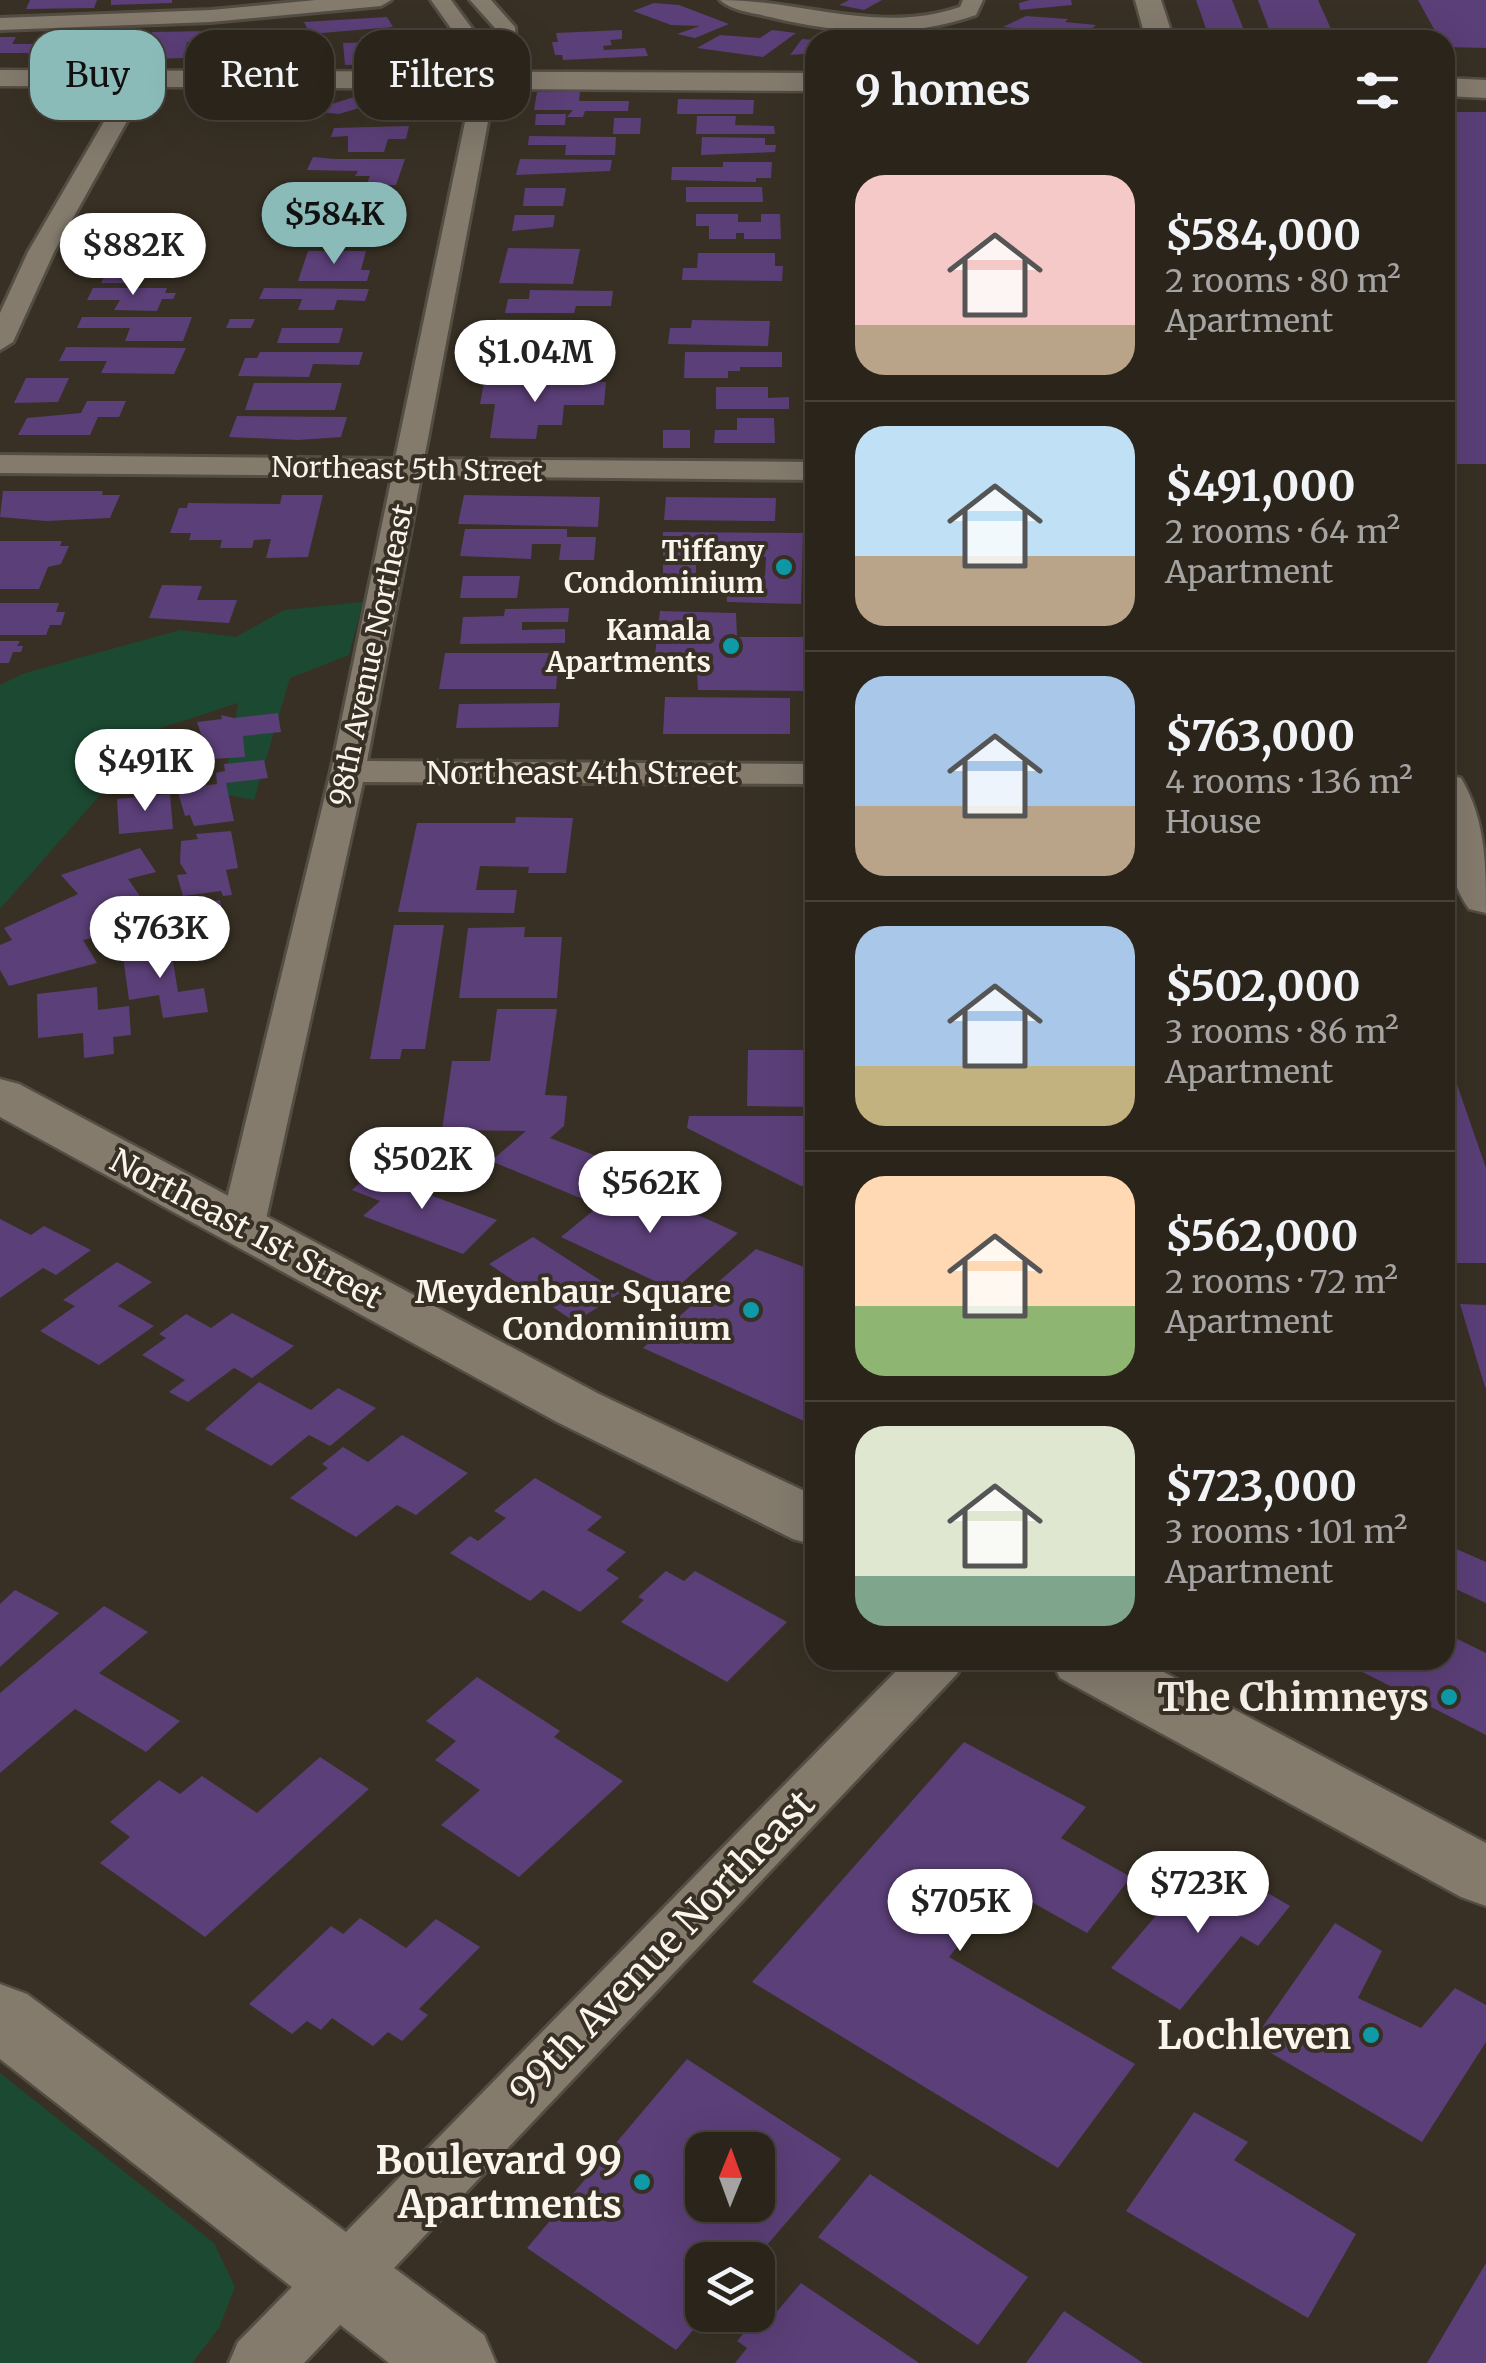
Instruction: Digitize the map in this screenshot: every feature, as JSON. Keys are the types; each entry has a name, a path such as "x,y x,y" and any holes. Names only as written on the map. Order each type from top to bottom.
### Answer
{"main road":[{"path":"1148,0 1157,30"},
{"path":"0,78 354,74"},
{"path":"530,74 805,82"},
{"path":"1455,83 1486,81"},
{"path":"1455,85 1486,88"},
{"path":"1455,776 1486,776"},
{"path":"1455,815 1486,899"},
{"name":"Northeast 1st Street","path":"0,1095 578,1408 805,1517"},
{"path":"1103,1670 1486,1877"},
{"path":"0,2016 454,2363"}],"street":[{"path":"0,24 192,17 381,0"},
{"path":"441,0 463,30"},
{"name":"98th Avenue Northeast","path":"480,0 505,30"},
{"path":"730,0 820,20 888,25 941,21 968,11 973,0"},
{"path":"0,342 41,252 116,120"},
{"name":"98th Avenue Northeast","path":"242,1228 348,771 479,120"},
{"name":"Northeast 5th Street","path":"0,464 805,471"},
{"name":"Northeast 4th Street","path":"348,771 805,774"},
{"name":"99th Avenue Northeast","path":"260,2363 929,1670"}],"green space":[{"path":"363,602 349,655 290,678 254,800 223,794 238,703 158,729 0,909 0,685 25,673 180,630 236,637 284,610"},
{"path":"0,2073 214,2243 235,2287 219,2328 192,2363 0,2363"}],"building":[{"path":"30,0 97,0 94,8 26,9"},
{"path":"111,0 172,0 172,3 111,5"},
{"path":"849,0 882,0 864,10 839,5"},
{"path":"1071,0 1072,5 1020,10 1019,3"},
{"path":"1196,0 1232,0 1244,30 1206,30"},
{"path":"1258,0 1318,0 1332,30 1269,30"},
{"path":"1418,0 1486,0 1486,48 1455,47 1455,30 1434,30"},
{"path":"654,3 679,5 729,24 695,38 677,34 700,26 671,25 633,11"},
{"path":"1026,16 1096,25 1090,30 1003,27"},
{"path":"387,17 393,27 334,32 308,30 304,22"},
{"path":"622,30 622,39 610,40 612,45 603,46 604,50 645,48 648,56 563,60 562,55 555,55 552,42 558,42 556,33"},
{"path":"772,30 796,33 763,57 697,48 720,35 760,38"},
{"path":"185,31 183,58 165,59 165,32"},
{"path":"0,37 16,37 12,44 30,44 30,53 0,53"},
{"path":"802,39 805,39 805,54 790,55"},
{"path":"343,43 354,43 354,65 345,65"},
{"path":"537,92 580,92 579,101 629,101 628,111 585,111 583,117 567,117 573,110 534,110"},
{"path":"354,97 354,110 334,113 334,103"},
{"path":"678,99 754,100 753,114 677,114"},
{"path":"1455,112 1486,112 1486,464 1455,464"},
{"path":"536,114 566,114 565,125 535,125"},
{"path":"697,116 736,116 735,125 774,126 775,134 696,134"},
{"path":"614,118 641,118 640,134 613,134"},
{"path":"409,126 406,139 388,139 384,152 348,152 348,136 331,137 334,128"},
{"path":"529,136 616,137 615,155 565,155 566,145 528,145"},
{"path":"702,137 765,138 765,145 776,145 775,152 701,155"},
{"path":"313,157 405,159 396,185 366,185 370,176 355,176 358,171 307,170"},
{"path":"520,159 612,160 610,171 516,175"},
{"path":"723,162 772,162 771,178 756,178 756,182 671,180 672,167 723,167"},
{"path":"686,187 762,187 763,202 686,202"},
{"path":"525,188 566,188 563,206 523,206"},
{"path":"341,205 382,206 372,229 303,228 306,220 334,221"},
{"path":"696,214 738,214 738,222 761,222 761,214 780,214 781,239 744,239 744,233 736,233 736,239 709,239 709,226 696,226"},
{"path":"515,215 555,215 553,227 512,231"},
{"path":"118,247 163,247 158,258 167,258 153,270 134,270 128,283 101,283"},
{"path":"508,248 580,249 573,284 499,283"},
{"path":"308,251 366,251 361,270 370,270 367,281 298,281"},
{"path":"698,253 775,253 775,266 783,266 782,281 682,280 683,268 697,268"},
{"path":"93,288 167,288 165,293 176,293 173,299 162,299 157,311 114,310 120,300 87,300"},
{"path":"264,288 369,289 365,301 337,300 334,310 298,310 302,299 259,299"},
{"path":"530,290 613,291 611,306 576,306 574,313 505,313 508,299 529,299"},
{"path":"82,317 192,317 183,341 125,341 130,328 77,328"},
{"path":"230,319 255,319 251,328 226,328"},
{"path":"496,319 587,320 583,341 499,340 500,333 493,333"},
{"path":"692,320 770,321 768,346 668,344 670,328 691,328"},
{"path":"282,328 343,328 339,343 277,343"},
{"path":"66,347 186,348 174,374 101,373 107,361 59,361"},
{"path":"564,350 606,350 604,366 572,366 571,373 523,373 526,356 563,356"},
{"path":"260,352 363,352 359,365 313,364 309,377 238,376 245,358 257,358"},
{"path":"685,352 782,352 782,367 740,367 740,371 728,371 728,378 684,378"},
{"path":"26,378 69,378 58,402 14,403"},
{"path":"484,382 606,382 604,405 564,405 562,425 538,425 536,439 490,438 495,404 480,404"},
{"path":"254,383 342,383 335,410 245,410"},
{"path":"716,387 768,387 768,398 789,397 789,409 716,409"},
{"path":"87,401 126,401 119,417 98,417 90,435 18,435 27,418 81,413"},
{"path":"237,416 347,417 341,437 298,440 229,437"},
{"path":"737,418 774,418 775,443 714,443 715,430 737,430"},
{"path":"663,430 690,430 690,448 663,448"},
{"path":"3,491 103,491 102,495 120,495 110,518 46,521 0,517"},
{"path":"282,495 323,495 308,557 266,558 271,539 254,540 252,548 220,548 222,540 189,540 191,533 170,533 179,508 187,508 188,503 280,504"},
{"path":"464,495 600,497 598,527 458,524"},
{"path":"666,497 776,498 775,521 664,520"},
{"path":"465,529 567,529 567,537 596,537 594,560 559,560 561,544 532,544 531,559 460,556"},
{"name":"Tiffany Condominium","path":"663,532 803,533 801,604 727,602 726,577 765,576 766,557 696,557 696,580 663,580"},
{"path":"0,541 62,541 60,546 69,546 61,564 48,567 39,589 0,589"},
{"path":"463,576 520,576 517,598 460,598"},
{"path":"162,585 202,586 197,600 237,600 229,623 149,618"},
{"path":"0,603 59,603 56,612 65,612 61,625 50,625 46,635 0,635"},
{"path":"569,608 568,622 522,622 522,630 565,629 565,643 460,644 463,617 504,616 505,609"},
{"name":"Kamala Apartments","path":"660,611 736,613 737,637 805,637 805,691 698,690 696,656 655,655"},
{"path":"0,641 20,641 17,646 23,646 21,652 13,652 9,663 0,663"},
{"path":"445,653 559,653 556,689 439,689"},
{"path":"665,697 790,698 790,734 663,734"},
{"path":"560,703 558,727 456,728 459,704"},
{"path":"278,713 281,732 243,736 245,757 163,762 159,744 202,737 197,722 222,719 221,715 234,718"},
{"path":"264,760 268,778 226,783 234,821 194,826 190,815 185,816 177,789 217,784 216,773 225,771 224,764"},
{"path":"170,794 173,829 119,834 117,799"},
{"path":"516,817 573,818 566,873 528,873 529,867 480,866 476,890 517,890 514,913 398,912 417,823 515,823"},
{"path":"231,831 238,868 226,870 232,895 223,896 221,891 183,896 177,875 187,874 180,863 181,841 198,839 196,834"},
{"path":"140,848 156,872 128,879 142,899 108,912 120,931 83,940 97,963 9,986 0,970 0,945 12,940 4,928 78,894 61,875"},
{"path":"220,900 228,940 176,950 173,934 168,934 169,911"},
{"path":"394,925 444,925 425,1049 402,1049 400,1059 370,1059"},
{"path":"525,927 524,937 562,937 557,998 459,998 468,928"},
{"path":"170,943 178,992 204,988 208,1012 163,1018 159,995 129,1000 122,949"},
{"path":"97,987 98,1010 129,1006 131,1035 113,1037 114,1054 84,1058 83,1033 38,1038 37,994"},
{"path":"497,1009 557,1009 545,1095 567,1096 564,1126 550,1138 622,1166 585,1200 491,1161 526,1131 442,1130 452,1061 490,1061"},
{"path":"748,1050 805,1050 805,1107 747,1106"},
{"path":"1455,1079 1486,1168 1486,1263 1455,1263"},
{"path":"689,1116 805,1116 805,1186 801,1186 687,1128"},
{"path":"380,1165 409,1176 401,1184 497,1220 463,1254 363,1216 380,1201 352,1190"},
{"path":"627,1183 738,1233 674,1290 561,1237"},
{"path":"0,1219 31,1235 44,1226 91,1250 56,1275 43,1268 0,1298"},
{"path":"533,1237 620,1293 575,1322 489,1264"},
{"name":"Meydenbaur Square Condominium","path":"756,1249 805,1267 805,1421 643,1348"},
{"path":"117,1262 152,1282 118,1306 154,1326 99,1365 40,1331 75,1306 63,1300"},
{"path":"1460,1304 1486,1305 1486,1387 1485,1387"},
{"path":"232,1313 294,1346 252,1378 234,1368 188,1402 169,1392 185,1380 142,1355 166,1338 159,1334 186,1314 211,1328"},
{"path":"259,1382 311,1410 338,1388 376,1408 330,1446 309,1435 271,1466 205,1429"},
{"path":"402,1435 468,1473 416,1515 397,1505 356,1537 290,1498 328,1468 322,1464 343,1447 368,1462"},
{"path":"535,1478 602,1517 587,1530 626,1552 606,1570 619,1578 580,1612 543,1590 530,1601 450,1553 470,1536 478,1541 506,1518 494,1511"},
{"path":"1455,1548 1486,1562 1486,1603 1455,1589"},
{"path":"666,1571 684,1581 695,1571 787,1622 727,1682 621,1622 644,1600 638,1597"},
{"path":"15,1590 59,1613 0,1667 0,1604"},
{"path":"104,1606 148,1632 99,1673 180,1721 146,1752 75,1709 0,1773 0,1693"},
{"name":"The Chimneys","path":"1455,1638 1486,1653 1486,1735 1359,1670 1455,1670"},
{"path":"477,1677 560,1731 554,1737 623,1781 519,1877 441,1825 480,1790 435,1760 456,1741 426,1721"},
{"path":"964,1742 1086,1807 1061,1838 1131,1877 1087,1933 1005,1887 949,1957 1135,2064 1058,2168 752,1982"},
{"path":"320,1757 369,1789 205,1937 100,1863 130,1837 110,1822 159,1780 180,1794 202,1776 257,1813"},
{"path":"1229,1870 1290,1906 1258,1946 1241,1936 1180,2010 1111,1968 1185,1882 1207,1896"},
{"path":"360,1918 406,1948 436,1919 480,1947 419,2009 428,2015 402,2041 388,2032 373,2046 332,2018 321,2030 307,2021 292,2034 249,2004 331,1926 343,1934"},
{"name":"Lochleven","path":"1335,1923 1382,1951 1358,1998 1421,2028 1455,1988 1486,2005 1486,2042 1422,2142 1252,2042"},
{"name":"Boulevard 99 Apartments","path":"687,2059 841,2159 770,2242 685,2242 685,2332 691,2332 676,2350 527,2248"},
{"name":"Lochleven","path":"1194,2112 1248,2142 1234,2160 1356,2234 1308,2318 1126,2211"},
{"path":"870,2174 1028,2277 978,2345 818,2237"},
{"path":"1486,2263 1486,2363 1427,2363"},
{"path":"801,2283 919,2363 735,2363 747,2348 737,2341 745,2332 775,2332 775,2314"},
{"path":"1064,2311 1143,2363 1026,2363"}],"place":[{"name":"Tiffany Condominium","path":"784,567"},
{"name":"Kamala Apartments","path":"731,646"},
{"name":"Meydenbaur Square Condominium","path":"751,1310"},
{"name":"The Chimneys","path":"1449,1697"},
{"name":"Lochleven","path":"1371,2035"},
{"name":"Boulevard 99 Apartments","path":"642,2182"}]}
